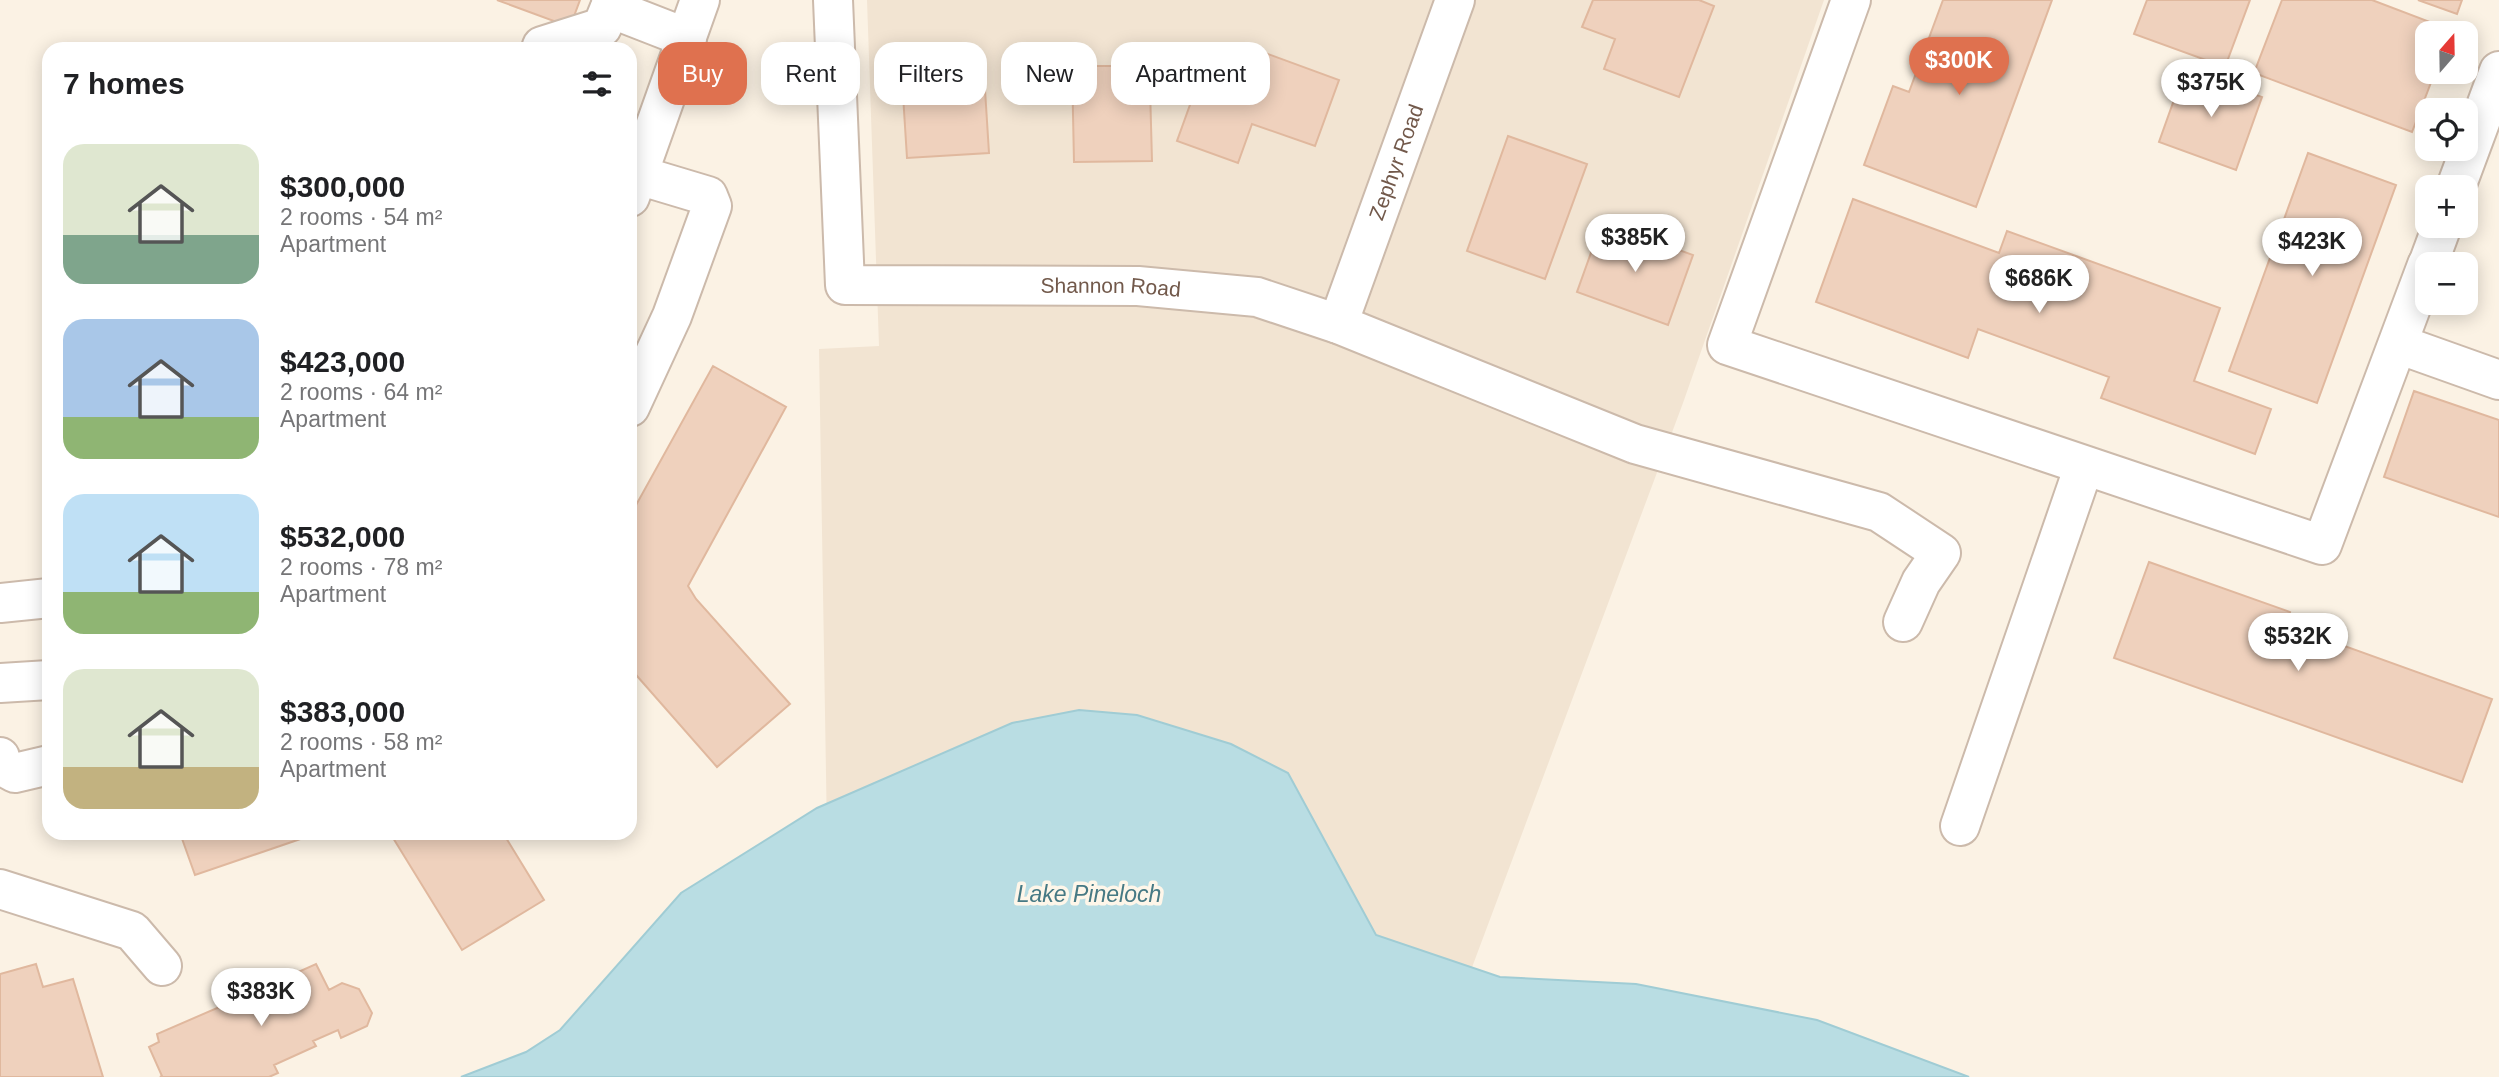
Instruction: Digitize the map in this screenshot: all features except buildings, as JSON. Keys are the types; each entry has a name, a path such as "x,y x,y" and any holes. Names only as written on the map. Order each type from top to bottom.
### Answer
{"street":[{"path":"637,178 700,0"},
{"name":"Shannon Road","path":"833,0 845,285 1138,286 1257,297 1338,324 1635,444 1879,512 1941,552 1920,582 1903,622"},
{"name":"Zephyr Road","path":"1338,324 1455,0"},
{"path":"1851,0 1727,345 2322,545 2415,298"},
{"path":"555,42 602,27 611,4 687,38"},
{"path":"2460,175 2499,71"},
{"path":"637,186 708,196 712,206 672,316 637,392"},
{"path":"2398,344 2499,380"},
{"path":"1960,826 2084,466"},
{"path":"0,603 42,599"},
{"path":"0,683 42,680"},
{"path":"0,757 2,766 15,773 42,767"},
{"path":"0,889 132,931 162,967"}],"shaded area":[{"path":"867,0 1824,0 1683,403 1431,1077 831,1077 819,349 879,346"}],"water":[{"name":"Lake Pineloch","path":"1079,710 1137,715 1231,744 1288,773 1376,935 1500,977 1636,984 1817,1020 1969,1077 461,1077 526,1052 560,1030 681,893 817,808 1012,723"}]}
